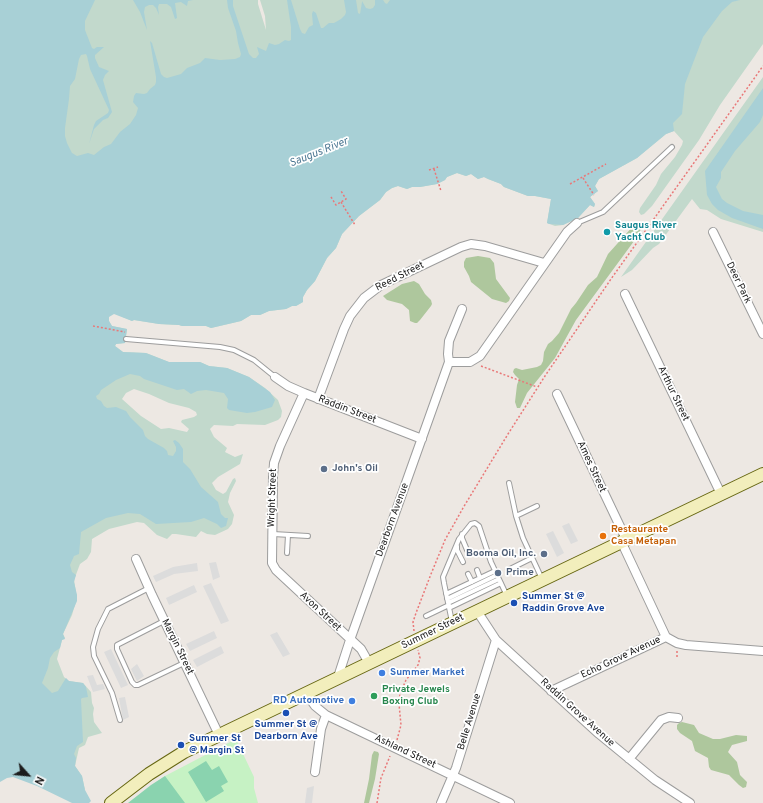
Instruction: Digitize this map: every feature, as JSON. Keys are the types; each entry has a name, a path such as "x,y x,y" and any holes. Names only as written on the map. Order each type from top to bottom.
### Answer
{"main road":[{"name":"Summer Street","path":"111,803 160,766 184,752 763,474"}],"street":[{"path":"449,362 468,362 475,360 482,354 544,263 567,232 577,223"},
{"name":"Deer Park","path":"713,232 763,334"},
{"name":"Reed Street","path":"318,399 350,316 364,298 381,285 461,247 471,244 485,246 544,263"},
{"name":"Arthur Street","path":"625,294 721,494"},
{"name":"Dearborn Avenue","path":"338,677 449,362 449,342 462,309"},
{"name":"Raddin Street","path":"275,378 304,394 422,439"},
{"name":"Wright Street","path":"272,561 274,463 280,446 304,394"},
{"name":"Ames Street","path":"558,394 666,637"},
{"name":"Margin Street","path":"136,559 148,588 219,735"},
{"name":"Avon Street","path":"272,561 276,570 362,650 369,663"},
{"name":"Raddin Grove Avenue","path":"477,611 496,640 551,690 629,759 659,783 690,803"},
{"name":"Echo Grove Avenue","path":"551,690 666,637 677,643 686,645 763,651"},
{"name":"Belle Avenue","path":"441,803 454,775 496,640"},
{"name":"Ashland Street","path":"306,693 315,706 326,715 510,803"},
{"path":"315,772 321,729 326,715"},
{"path":"629,759 661,720 669,717 678,718"}],"lane":[{"path":"577,223 603,212 672,147"},
{"path":"126,339 234,350 254,360 275,378"},
{"path":"509,483 516,516 525,544 542,579"},
{"path":"516,516 537,506"},
{"path":"452,622 444,577 458,541 471,524 476,524 479,526 487,552 507,596"},
{"path":"463,533 462,538 467,550"},
{"path":"272,534 308,536"},
{"path":"287,553 288,535"},
{"path":"458,541 457,548 463,562"},
{"path":"508,570 532,558"},
{"path":"477,570 480,578"},
{"path":"468,574 472,582"},
{"path":"446,594 480,578 498,577"},
{"path":"426,616 498,577"},
{"path":"448,604 498,577"},
{"path":"120,720 112,693 94,656 93,648 100,625 108,609 148,588"},
{"path":"164,621 117,645 117,649 132,682 135,685 138,685 184,663"}],"path":[{"path":"377,803 383,772 394,748 400,729 400,694 404,684 417,667 420,660 413,627 414,620 435,563 453,526 537,387 611,279 763,66"},
{"path":"570,184 606,164"},
{"path":"429,170 438,167"},
{"path":"434,169 441,191"},
{"path":"583,177 594,195"},
{"path":"332,197 336,205 346,199 341,191"},
{"path":"341,202 355,225"},
{"path":"93,326 125,332"},
{"path":"475,360 482,367 537,387"},
{"path":"676,649 677,659"}],"green space":[{"path":"53,0 258,0 266,30 265,16 260,0 529,0 83,168 54,148"},
{"path":"730,0 763,0 763,44 720,105 699,140 652,206 644,214 641,215 639,212 640,208 656,185 661,174 675,157 682,145 683,141 674,131 666,134 637,158 599,179 595,186 598,191 590,197 595,204 594,207 590,205 578,218 563,225 555,226 547,223 551,199 528,196 504,187 501,184 484,177 478,179 471,174 466,176 457,173 447,177 445,180 437,184 407,189 398,186 386,192 380,200 359,216 342,234 336,248 327,258 315,281 307,290 303,297 303,302 296,306 269,311 260,315 251,315 241,321 211,328 206,326 182,326 132,321 116,314 336,214"},
{"path":"763,77 763,232 721,219 707,210 700,209 692,199 659,244 653,248 632,270 621,277"},
{"path":"638,222 642,225 642,227 637,237 576,320 555,358 527,393 520,408 517,408 515,402 519,379 513,372 514,369 516,368 522,370 541,365 544,352 548,344 559,333 571,309 588,285 597,277 608,254"},
{"path":"478,256 490,258 494,263 496,279 510,298 506,303 492,299 471,282 464,267 464,262 466,258"},
{"path":"414,281 419,284 431,300 432,304 417,323 410,321 409,310 402,304 387,300 383,296 402,284"},
{"path":"109,321 112,326 127,329 125,343 116,344 115,346 123,352 146,353 169,362 200,362 209,366 227,368 249,377 265,388 278,400 282,411 281,417 278,420 265,425 214,425 210,429 214,437 227,448 225,452 235,457 243,454 240,464 218,477 212,483 216,490 223,494 235,478 236,481 230,493 228,502 234,515 232,524 228,529 215,535 207,534 201,531 196,537 172,534 167,539 157,535 144,523 137,522 109,529 92,539 91,552 87,559 80,564 74,580 77,598 72,615 63,634 65,638 62,640 57,659 64,677 69,681 83,683 91,692 94,708 94,722 102,733 88,737 85,745 79,748 75,766 82,776 85,790 52,771 0,329","holes":["134,389 169,403 189,408 196,412 197,415 182,420 181,422 189,429 187,432 169,428 161,429 141,416 122,399 126,393"]},
{"path":"682,722 694,725 699,733 713,739 736,735 747,736 747,741 732,745 728,752 737,762 740,775 747,782 746,787 743,788 729,775 711,770 709,767 708,758 695,751 692,741 680,733 677,729 677,725"},
{"path":"236,739 254,777 254,788 258,803 128,803 165,776"},
{"path":"374,751 378,752 379,754 375,779 369,803 364,803 372,755"},
{"path":"206,761 212,770 219,766 228,782 221,786 224,791 206,802 188,772"},
{"path":"165,776 185,803 128,803 151,785"}],"shaded area":[{"path":"569,523 578,541 571,544 562,526"},
{"path":"553,531 564,553 557,557 546,534"},
{"path":"216,562 220,577 213,580 209,563"},
{"path":"197,563 198,571 174,574 156,582 153,576 173,567"},
{"path":"211,583 229,621 221,624 203,586"},
{"path":"194,585 197,592 169,605 166,598"},
{"path":"214,631 217,638 190,651 186,644"},
{"path":"277,632 290,654 283,657 270,635"},
{"path":"221,646 224,653 197,667 193,660"},
{"path":"111,649 128,685 121,688 104,652"},
{"path":"137,664 144,676 137,681 131,669"},
{"path":"93,675 97,685 103,684 105,689 93,692 87,676"},
{"path":"125,697 129,717 123,720 119,698"},
{"path":"314,786 312,803 305,803 307,788"}],"water":[{"name":"Saugus River","path":"0,0 95,0 85,21 85,30 92,48 104,47 95,55 95,58 99,67 109,71 103,80 112,112 108,118 103,120 94,129 89,144 96,121 108,113 109,110 90,69 86,54 81,55 75,79 70,86 65,128 67,143 72,153 77,156 88,153 94,155 104,147 111,144 120,132 130,124 136,115 138,108 133,102 134,96 136,93 147,93 156,82 150,41 152,43 161,74 167,78 181,74 187,68 200,63 205,58 220,60 235,59 240,57 241,54 236,31 228,8 227,0 233,0 233,6 249,54 253,58 256,58 259,54 257,47 266,51 269,43 275,45 285,40 291,40 291,27 287,0 291,0 300,29 302,33 305,34 309,27 313,25 313,11 316,13 321,28 329,23 334,23 341,19 346,12 344,0 356,0 358,13 360,14 362,1 366,8 370,9 375,5 375,0 383,0 387,4 390,0 740,0 732,2 722,11 703,37 685,84 682,114 673,123 674,131 666,134 637,158 599,179 595,186 598,191 590,197 595,204 594,207 590,205 578,218 563,225 549,224 547,223 551,199 528,196 504,187 501,184 484,177 478,179 471,174 466,176 457,173 447,177 445,180 437,184 407,189 398,186 386,192 380,200 359,216 342,234 336,248 327,258 315,281 307,290 303,297 303,302 296,306 269,311 260,315 251,315 241,321 211,328 206,326 182,326 132,321 114,314 109,317 109,321 112,326 127,329 125,343 116,344 115,346 123,352 146,353 169,362 200,362 209,366 227,368 249,377 270,392 275,400 272,407 255,412 247,413 229,410 227,408 228,399 224,393 206,390 197,391 191,394 184,389 177,390 144,379 140,376 130,374 116,380 101,390 96,396 97,399 107,408 116,407 126,411 143,430 145,436 164,448 168,455 173,456 176,451 173,441 175,440 179,443 183,449 183,462 190,469 201,487 218,502 221,514 225,518 228,518 226,526 221,528 217,524 204,518 191,522 156,524 140,514 128,513 106,518 81,532 79,554 74,556 70,565 72,572 76,575 74,582 77,601 63,634 65,639 62,640 60,648 54,652 50,658 42,683 52,693 58,691 66,678 69,681 83,683 86,687 88,697 81,699 83,742 77,746 74,754 76,758 75,766 82,776 85,790 91,801 89,803 72,803 37,786 13,777 7,778 0,782"},
{"path":"133,0 193,0 188,1 187,6 181,2 175,3 177,18 175,19 171,7 167,4 159,4 159,15 153,5 145,7 144,12 147,30 140,12"},
{"path":"763,88 763,115 760,122 735,151 721,172 721,178 716,187 722,199 727,203 743,211 763,215 763,229 732,218 718,210 712,204 707,195 705,171"}],"place":[{"name":"Saugus River Yacht Club","path":"607,232"},
{"name":"John's Oil","path":"324,469"},
{"name":"Restaurante Casa Metapan","path":"603,536"},
{"name":"Booma Oil, Inc.","path":"544,554"},
{"name":"Prime","path":"498,573"},
{"name":"Summer St @ Raddin Grove Ave","path":"514,603"},
{"name":"Summer Market","path":"382,673"},
{"name":"Private Jewels Boxing Club","path":"374,696"},
{"name":"RD Automotive","path":"352,701"},
{"name":"Summer St @ Dearborn Ave","path":"286,713"},
{"name":"Summer St @ Margin St","path":"181,745"}]}
